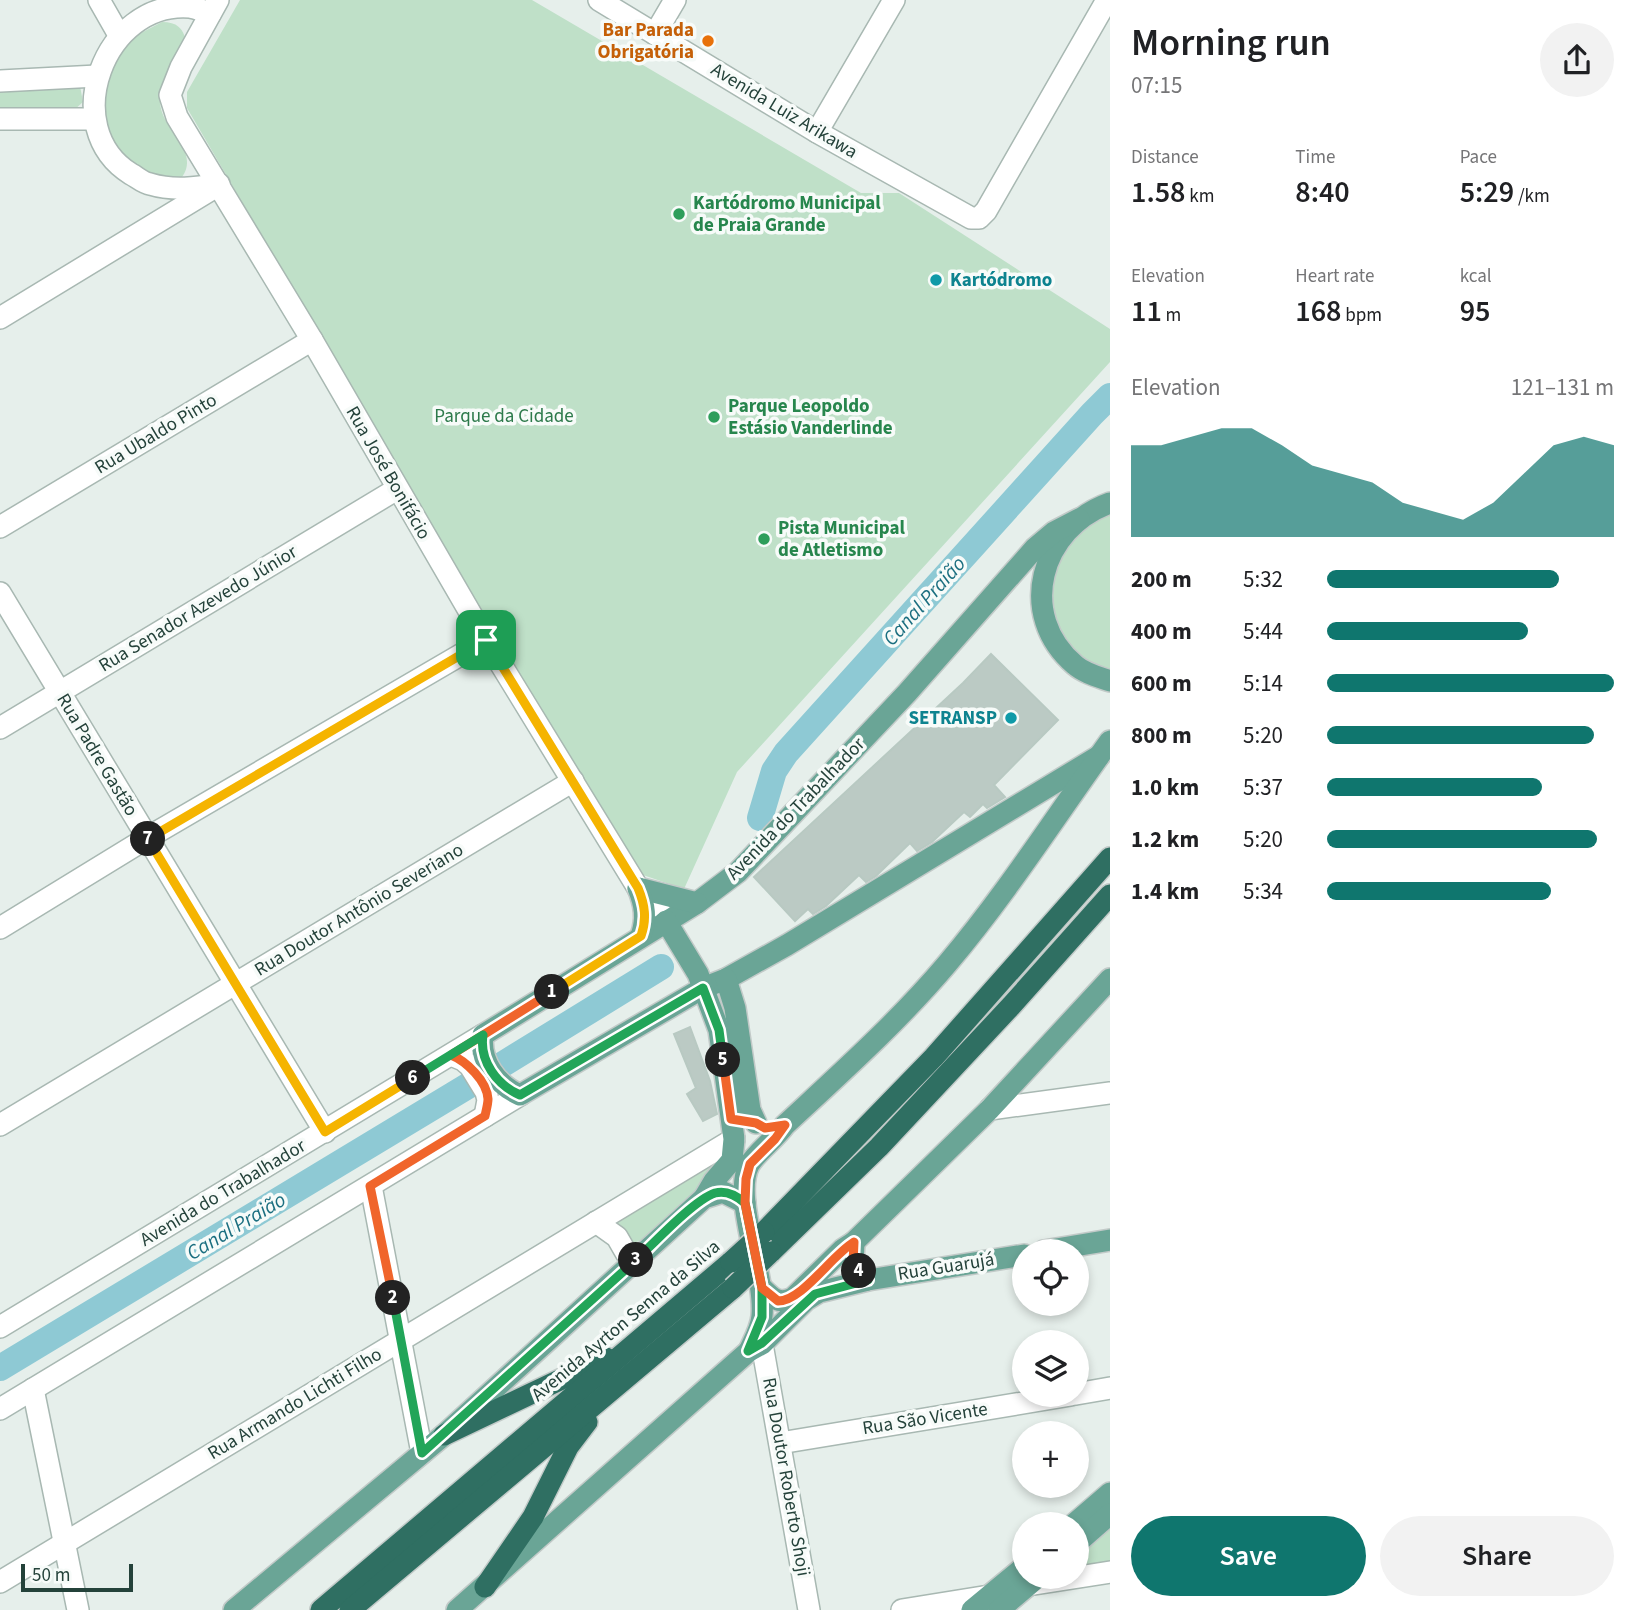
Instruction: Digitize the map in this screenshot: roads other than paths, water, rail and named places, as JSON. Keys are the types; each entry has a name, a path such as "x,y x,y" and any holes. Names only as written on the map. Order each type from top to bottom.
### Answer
{"highway":[{"name":"Avenida Ayrton Senna da Silva","path":"321,1610 764,1232 934,1057 1110,858"},
{"path":"350,1610 607,1395 771,1252 879,1147 1110,895"},
{"path":"444,1436 596,1364 658,1325"},
{"path":"485,1587 533,1517 568,1447 607,1395"}],"main road":[{"name":"Avenida do Trabalhador","path":"483,1035 717,890 756,856 932,665 1035,548 1054,532 1110,503"},
{"path":"1079,519 1060,537 1047,562 1042,604 1045,619 1057,645 1076,666 1110,681"},
{"path":"483,1035 481,1047 468,1059 493,1088 520,1095 703,988 726,979 799,938 1105,748"},
{"path":"755,1347 762,1317 762,1288 745,1203 750,1164 785,1125 876,1040 947,963 993,906 1105,748"},
{"path":"638,888 697,903"},
{"path":"638,888 643,900 645,918 641,936"},
{"path":"234,1610 444,1436 704,1198 732,1160 733,1129 719,1030 692,963 666,921"},
{"path":"726,979 734,1008 750,1110 756,1123 765,1128 785,1125"},
{"path":"762,1288 778,1301 793,1298 990,1109 1110,979"},
{"path":"733,1129 756,1123"},
{"path":"704,1198 723,1192 745,1203"},
{"path":"1089,1244 1110,1240"},
{"path":"854,1242 853,1263 868,1280"},
{"name":"Rua Guarujá","path":"457,1610 815,1294 868,1280 1012,1257"},
{"path":"1088,1512 1110,1493"},
{"path":"1089,1533 1110,1514"},
{"path":"972,1610 994,1603 1013,1589"}],"street":[{"path":"99,0 119,35"},
{"name":"Avenida Luiz Arikawa","path":"599,0 817,132 971,218 979,218 986,211 1107,0"},
{"path":"655,34 675,0"},
{"path":"817,132 894,0"},
{"path":"188,195 148,184 118,166 101,142 93,119 97,76 109,48 119,35 139,20 161,9 214,7"},
{"name":"Rua José Bonifácio","path":"214,7 181,68 170,95 177,117 312,340 486,640 638,888 652,901 666,921"},
{"path":"0,81 97,76"},
{"path":"0,119 93,119"},
{"path":"0,318 188,195 219,184"},
{"name":"Rua Ubaldo Pinto","path":"0,527 312,340"},
{"name":"Rua Senador Azevedo Júnior","path":"0,728 397,489"},
{"name":"Rua Padre Gastão","path":"0,593 325,1132"},
{"path":"0,928 486,640"},
{"name":"Rua Doutor Antônio Severiano","path":"0,1125 573,781"},
{"name":"Avenida do Trabalhador","path":"0,1327 325,1132 468,1059 483,1035"},
{"path":"485,1116 493,1088"},
{"path":"990,1109 1110,1093"},
{"path":"0,1409 520,1095"},
{"name":"Rua Armando Lichti Filho","path":"0,1582 596,1223 733,1129"},
{"path":"370,1186 422,1453"},
{"path":"596,1223 617,1237 632,1263"},
{"name":"Rua Doutor Roberto Shoji","path":"755,1347 780,1443 809,1610"},
{"path":"1089,1392 1110,1388"},
{"path":"33,1389 78,1610"},
{"name":"Rua São Vicente","path":"780,1443 1012,1405"},
{"path":"1089,1573 1110,1572"},
{"path":"902,1610 994,1603"}],"waterway":[{"name":"Canal Praião","path":"760,818 774,771 786,753 1110,396"},
{"name":"Canal Praião","path":"500,1066 661,967"},
{"name":"Canal Praião","path":"0,1368 471,1084"}],"place":[{"name":"Bar Parada Obrigatória","path":"708,41"},
{"name":"Kartódromo Municipal de Praia Grande","path":"679,214"},
{"name":"Kartódromo","path":"936,280"},
{"name":"Parque Leopoldo Estásio Vanderlinde","path":"714,417"},
{"name":"Pista Municipal de Atletismo","path":"764,539"},
{"name":"SETRANSP","path":"1011,718"}],"park label":[{"name":"Parque da Cidade","path":"504,416"}]}
